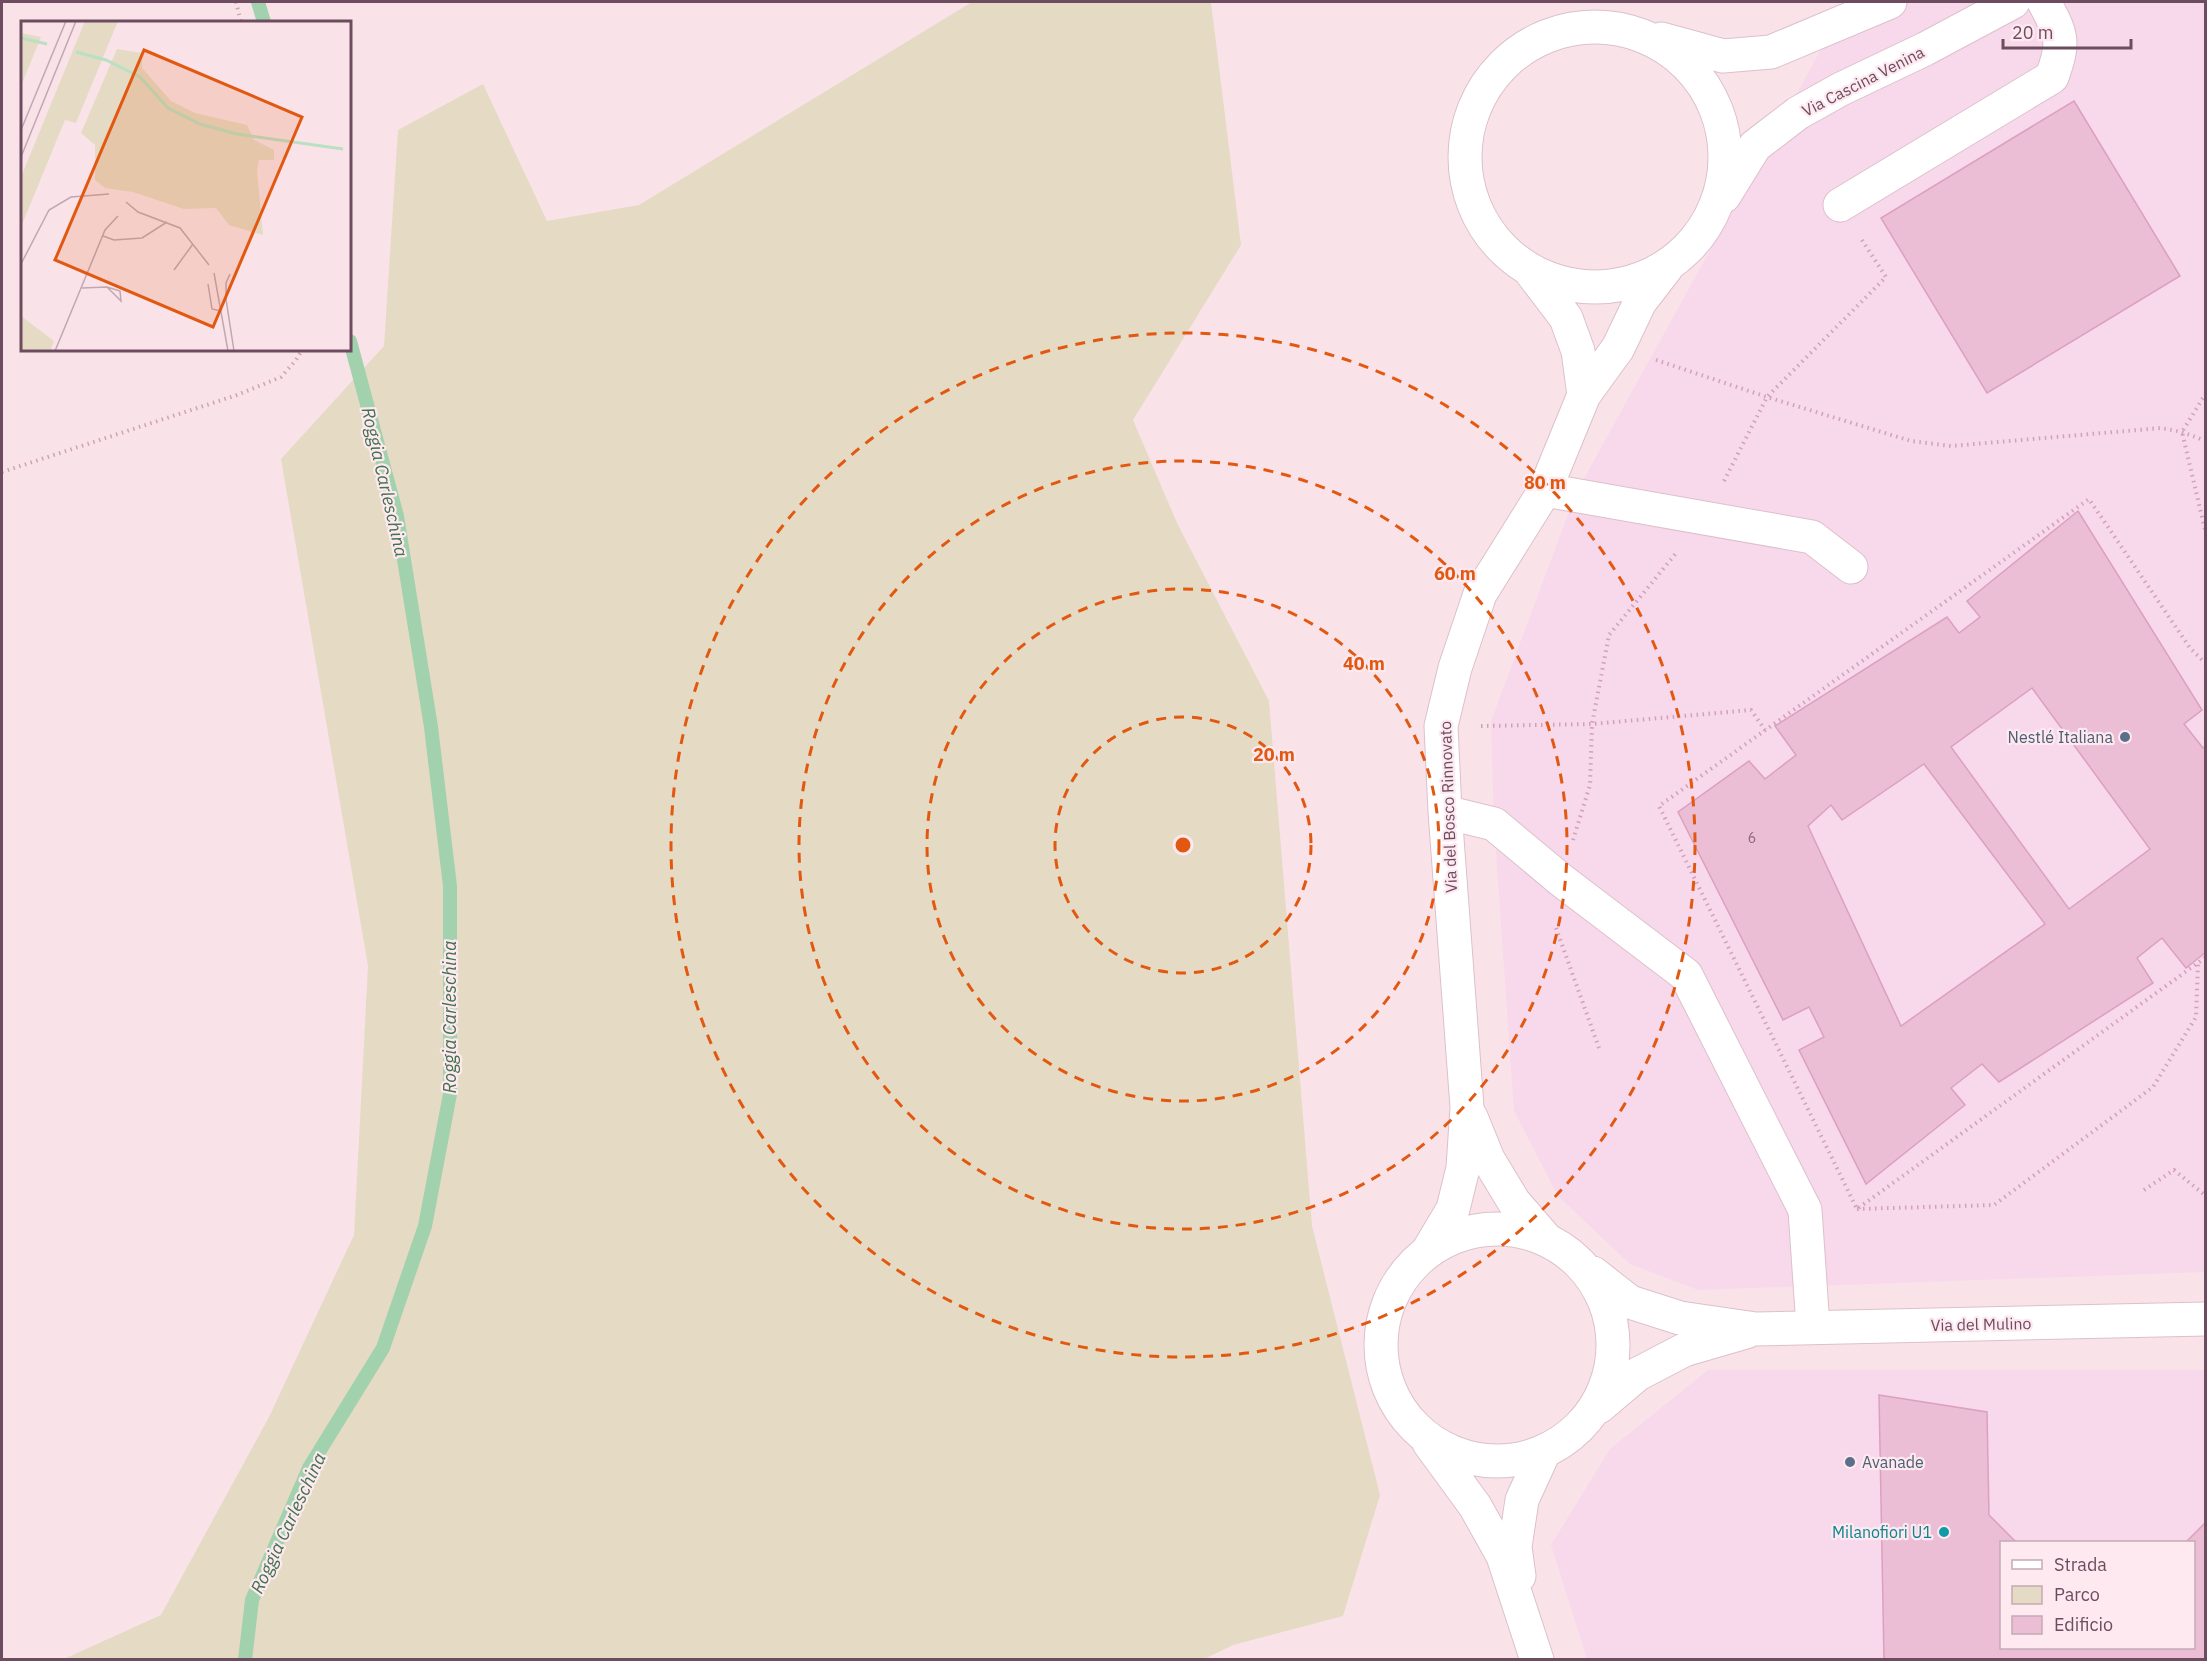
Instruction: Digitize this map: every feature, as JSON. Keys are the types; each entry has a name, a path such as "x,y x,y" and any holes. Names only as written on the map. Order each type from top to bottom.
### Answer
{"street":[{"path":"1584,395 1578,351 1566,318 1531,272 1498,245 1474,209 1464,167 1467,124 1485,85 1513,54 1551,33 1593,25 1635,32 1723,56 1771,52 1890,2"},
{"name":"Via Cascina Venina","path":"1667,267 1694,243 1755,146 1798,113 2013,2"},
{"path":"1840,205 2052,77 2060,53 2058,29 2044,2"},
{"path":"1635,32 1675,52 1705,85 1722,126 1726,170 1714,213"},
{"path":"1531,272 1576,287 1623,286 1667,267"},
{"name":"Via del Bosco Rinnovato","path":"1428,1251 1453,1209 1463,1168 1467,1107 1445,812 1442,726 1455,668 1480,594 1545,490 1584,395 1618,348 1640,302 1667,267"},
{"path":"1545,490 1812,537 1851,567"},
{"path":"1445,812 1494,824 1561,880 1686,975 1805,1210 1813,1328"},
{"name":"Via del Bosco Rinnovato","path":"1467,1107 1488,1159 1514,1202 1546,1239"},
{"path":"1537,1659 1503,1556 1475,1506 1454,1475 1400,1408 1385,1376 1381,1341 1388,1306 1393,1296 1404,1275 1428,1251 1455,1236 1485,1229 1517,1230 1546,1239"},
{"name":"Via del Mulino","path":"1546,1239 1564,1250 1630,1302 1680,1318 1756,1329 2205,1319"},
{"path":"1423,1434 1450,1451 1481,1460 1513,1461 1544,1452 1571,1436 1593,1412 1610,1376 1613,1335 1603,1296 1580,1263"},
{"name":"Via del Mulino","path":"1593,1412 1638,1374 1684,1350 1756,1329"},
{"path":"1526,1626 1515,1547 1522,1500 1544,1452"}],"path":[{"path":"236,2 241,21"},
{"path":"1599,1048 1551,914 1590,785 1592,724 1609,635 1705,517 1767,397 1886,277 1840,205"},
{"path":"1618,348 1911,441 1951,446 2161,428 2182,432 2205,441"},
{"path":"2,472 237,395 281,376 301,351"},
{"path":"2205,393 2182,432 2205,534"},
{"path":"1857,1209 1659,806 2089,499 2190,648 2205,664"},
{"path":"1442,726 1592,724 1750,710 1766,730"},
{"path":"1857,1209 2205,957"},
{"path":"1857,1209 1994,1205 2153,1087 2196,1017 2198,963"},
{"path":"2144,1190 2174,1170 2205,1196"}],"shaded area":[{"path":"1890,2 2205,2 2205,1272 1698,1290 1630,1264 1558,1196 1514,1111 1494,824 1491,721 1576,493 1834,26"},
{"path":"1708,1370 2205,1370 2205,1659 1587,1659 1551,1545 1610,1449"}],"green space":[{"path":"972,2 1211,2 1241,245 1133,420 1177,523 1269,701 1312,1226 1380,1495 1343,1616 1233,1645 1202,1660 64,1659 161,1615 269,1417 354,1235 368,966 281,459 384,346 398,130 483,84 547,221 639,205"}],"building":[{"path":"2074,101 2180,276 1987,393 1881,218"},
{"path":"2078,511 2202,710 2184,724 2203,748 2206,746 2206,952 2186,968 2162,938 2137,958 2153,983 1999,1082 1982,1064 1951,1088 1965,1105 1866,1184 1799,1050 1824,1037 1809,1007 1783,1020 1678,812 1749,761 1765,779 1796,755 1775,726 1947,617 1959,633 1980,617 1967,601","holes":["2032,688 2150,849 2069,909 1951,747","1924,764 2045,924 1901,1026 1808,826 1831,805 1842,820"]},
{"name":"Milanofiori U1","path":"1879,1395 1987,1412 1989,1515 2015,1541 2000,1541 2000,1649 2195,1649 2195,1541 2187,1541 2206,1522 2206,1660 1884,1660"}],"waterway":[{"name":"Roggia Carleschina","path":"258,2 264,21"},
{"name":"Roggia Carleschina","path":"245,1660 252,1600 309,1468 383,1348 425,1226 450,1094 450,886 431,727 397,516 351,345"}],"place":[{"name":"Nestlé Italiana","path":"2125,737"},
{"name":"Avanade","path":"1850,1462"},
{"name":"Milanofiori U1","path":"1944,1532"}]}
